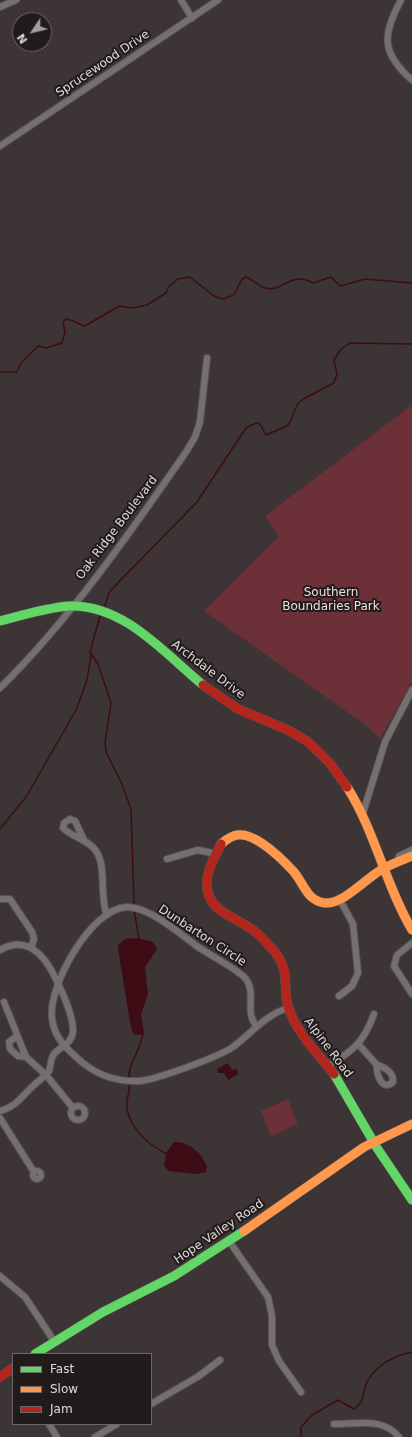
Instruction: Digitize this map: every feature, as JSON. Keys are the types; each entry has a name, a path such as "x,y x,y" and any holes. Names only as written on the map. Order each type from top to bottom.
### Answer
{"street":[{"path":"0,7 16,0"},
{"path":"182,0 192,18"},
{"name":"Sprucewood Drive","path":"0,146 218,0"},
{"path":"401,0 388,25 388,46 394,63 412,80"},
{"name":"Oak Ridge Boulevard","path":"0,688 41,646 73,606 165,483 195,437 202,412 203,383 207,358"},
{"name":"Archdale Drive","path":"0,621 49,608 73,606 100,611 122,620 227,703 306,741 322,754 341,777 362,816 396,903 412,930"},
{"path":"362,816 385,742 412,690"},
{"name":"Alpine Road","path":"340,900 332,903 323,903 310,897 292,870 254,837 232,836 224,841 216,854 206,880 210,899 222,911 255,929 280,959 284,970 288,1008 298,1030 328,1066 346,1091 373,1142 412,1200"},
{"path":"84,840 96,851 100,861 103,904 107,915"},
{"path":"167,860 198,850 216,854"},
{"path":"397,862 399,856 412,850"},
{"path":"339,996 352,986 358,973 353,924 340,900 382,869 397,862 402,862 412,856"},
{"path":"0,899 10,899 26,921 34,935 31,948"},
{"name":"Dunbarton Circle","path":"256,1026 251,1014 252,999 249,985 242,975 212,958 150,914 129,907 118,909 107,915 84,937 72,954 52,1006 52,1019 57,1035 64,1046 85,1064 100,1074 121,1080 139,1081 162,1076 224,1052 238,1043 256,1026 272,1014 288,1008"},
{"path":"412,943 397,955 394,966 412,994"},
{"path":"0,950 10,946 31,948 46,960 59,985 72,1021 73,1031 72,1037 55,1053 46,1075 32,1087 18,1103 0,1111"},
{"path":"4,1002 26,1057 46,1075 73,1108"},
{"path":"328,1066 359,1044 369,1029 374,1014"},
{"path":"17,1036 9,1042 10,1049 18,1056 26,1057"},
{"path":"359,1044 377,1065"},
{"path":"0,1118 34,1172"},
{"name":"Hope Valley Road","path":"38,1353 103,1312 174,1276 230,1241 373,1142 412,1124"},
{"path":"230,1241 268,1297 272,1311 272,1345 279,1361 301,1392"},
{"path":"0,1276 26,1297 54,1342"},
{"path":"152,1403 199,1376 220,1360"},
{"path":"0,1377 12,1369"},
{"path":"334,1424 378,1423 388,1426 399,1437"},
{"path":"50,1425 57,1437"},
{"path":"94,1437 115,1425"}],"green space":[{"name":"Southern Boundaries Park","path":"412,405 412,682 380,739 367,726 204,611 279,536 265,516"},
{"path":"288,1099 298,1124 271,1136 261,1111"}],"shaded area":[{"path":"138,938 153,942 157,949 145,967 148,994 141,1014 144,1033 142,1035 134,1034 131,1028 118,949 118,945 125,939"},
{"path":"228,1063 232,1070 237,1069 238,1074 228,1080 224,1073 218,1073 217,1069"},
{"path":"174,1142 180,1142 190,1146 198,1152 207,1166 206,1172 196,1174 168,1171 164,1165 166,1153"}],"waterway":[{"path":"0,372 17,372 21,363 38,346 46,348 62,343 65,332 63,322 66,319 85,326 119,306 132,308 147,305 166,293 169,286 178,279 190,277 214,296 223,299 234,295 242,279 246,277 258,285 271,289 277,288 292,280 298,279 313,283 331,277 340,286 365,279 412,283"},
{"path":"104,608 110,591 197,502 246,428 256,423 260,424 266,435 287,426 298,403 334,383 337,374 334,360 341,349 350,343 412,344"},
{"path":"0,829 26,797 76,710 87,680 91,655 90,652 100,616"},
{"path":"90,652 98,664 111,703 105,742 106,752 122,784 131,809 134,905"},
{"path":"134,909 139,939"},
{"path":"129,1079 130,1067 140,1046 143,1034"},
{"path":"129,1083 127,1110 134,1126 145,1140 167,1154"},
{"path":"301,1437 301,1427 312,1415 338,1400 354,1409 362,1400 367,1382 380,1366 392,1359 412,1352"}],"traffic: fast":[{"path":"0,621 43,610 69,606 89,608 108,613 125,622 158,645 203,685"},
{"path":"334,1074 377,1148 412,1200"},
{"path":"37,1353 103,1312 174,1276 244,1231"}],"traffic: slow":[{"path":"347,787 365,821 394,894 412,930"},
{"path":"221,844 230,837 237,835 244,835 260,842 283,860 294,872 306,891 314,899 325,903 340,900 381,870 412,856"},
{"path":"244,1231 364,1147 412,1124"}],"traffic: jam":[{"path":"203,685 238,709 288,730 307,741 329,762 347,787"},
{"path":"221,844 207,877 210,898 220,910 256,932 275,952 283,965 287,1004 293,1018 308,1043 334,1074"},
{"path":"0,1377 12,1369"}]}
